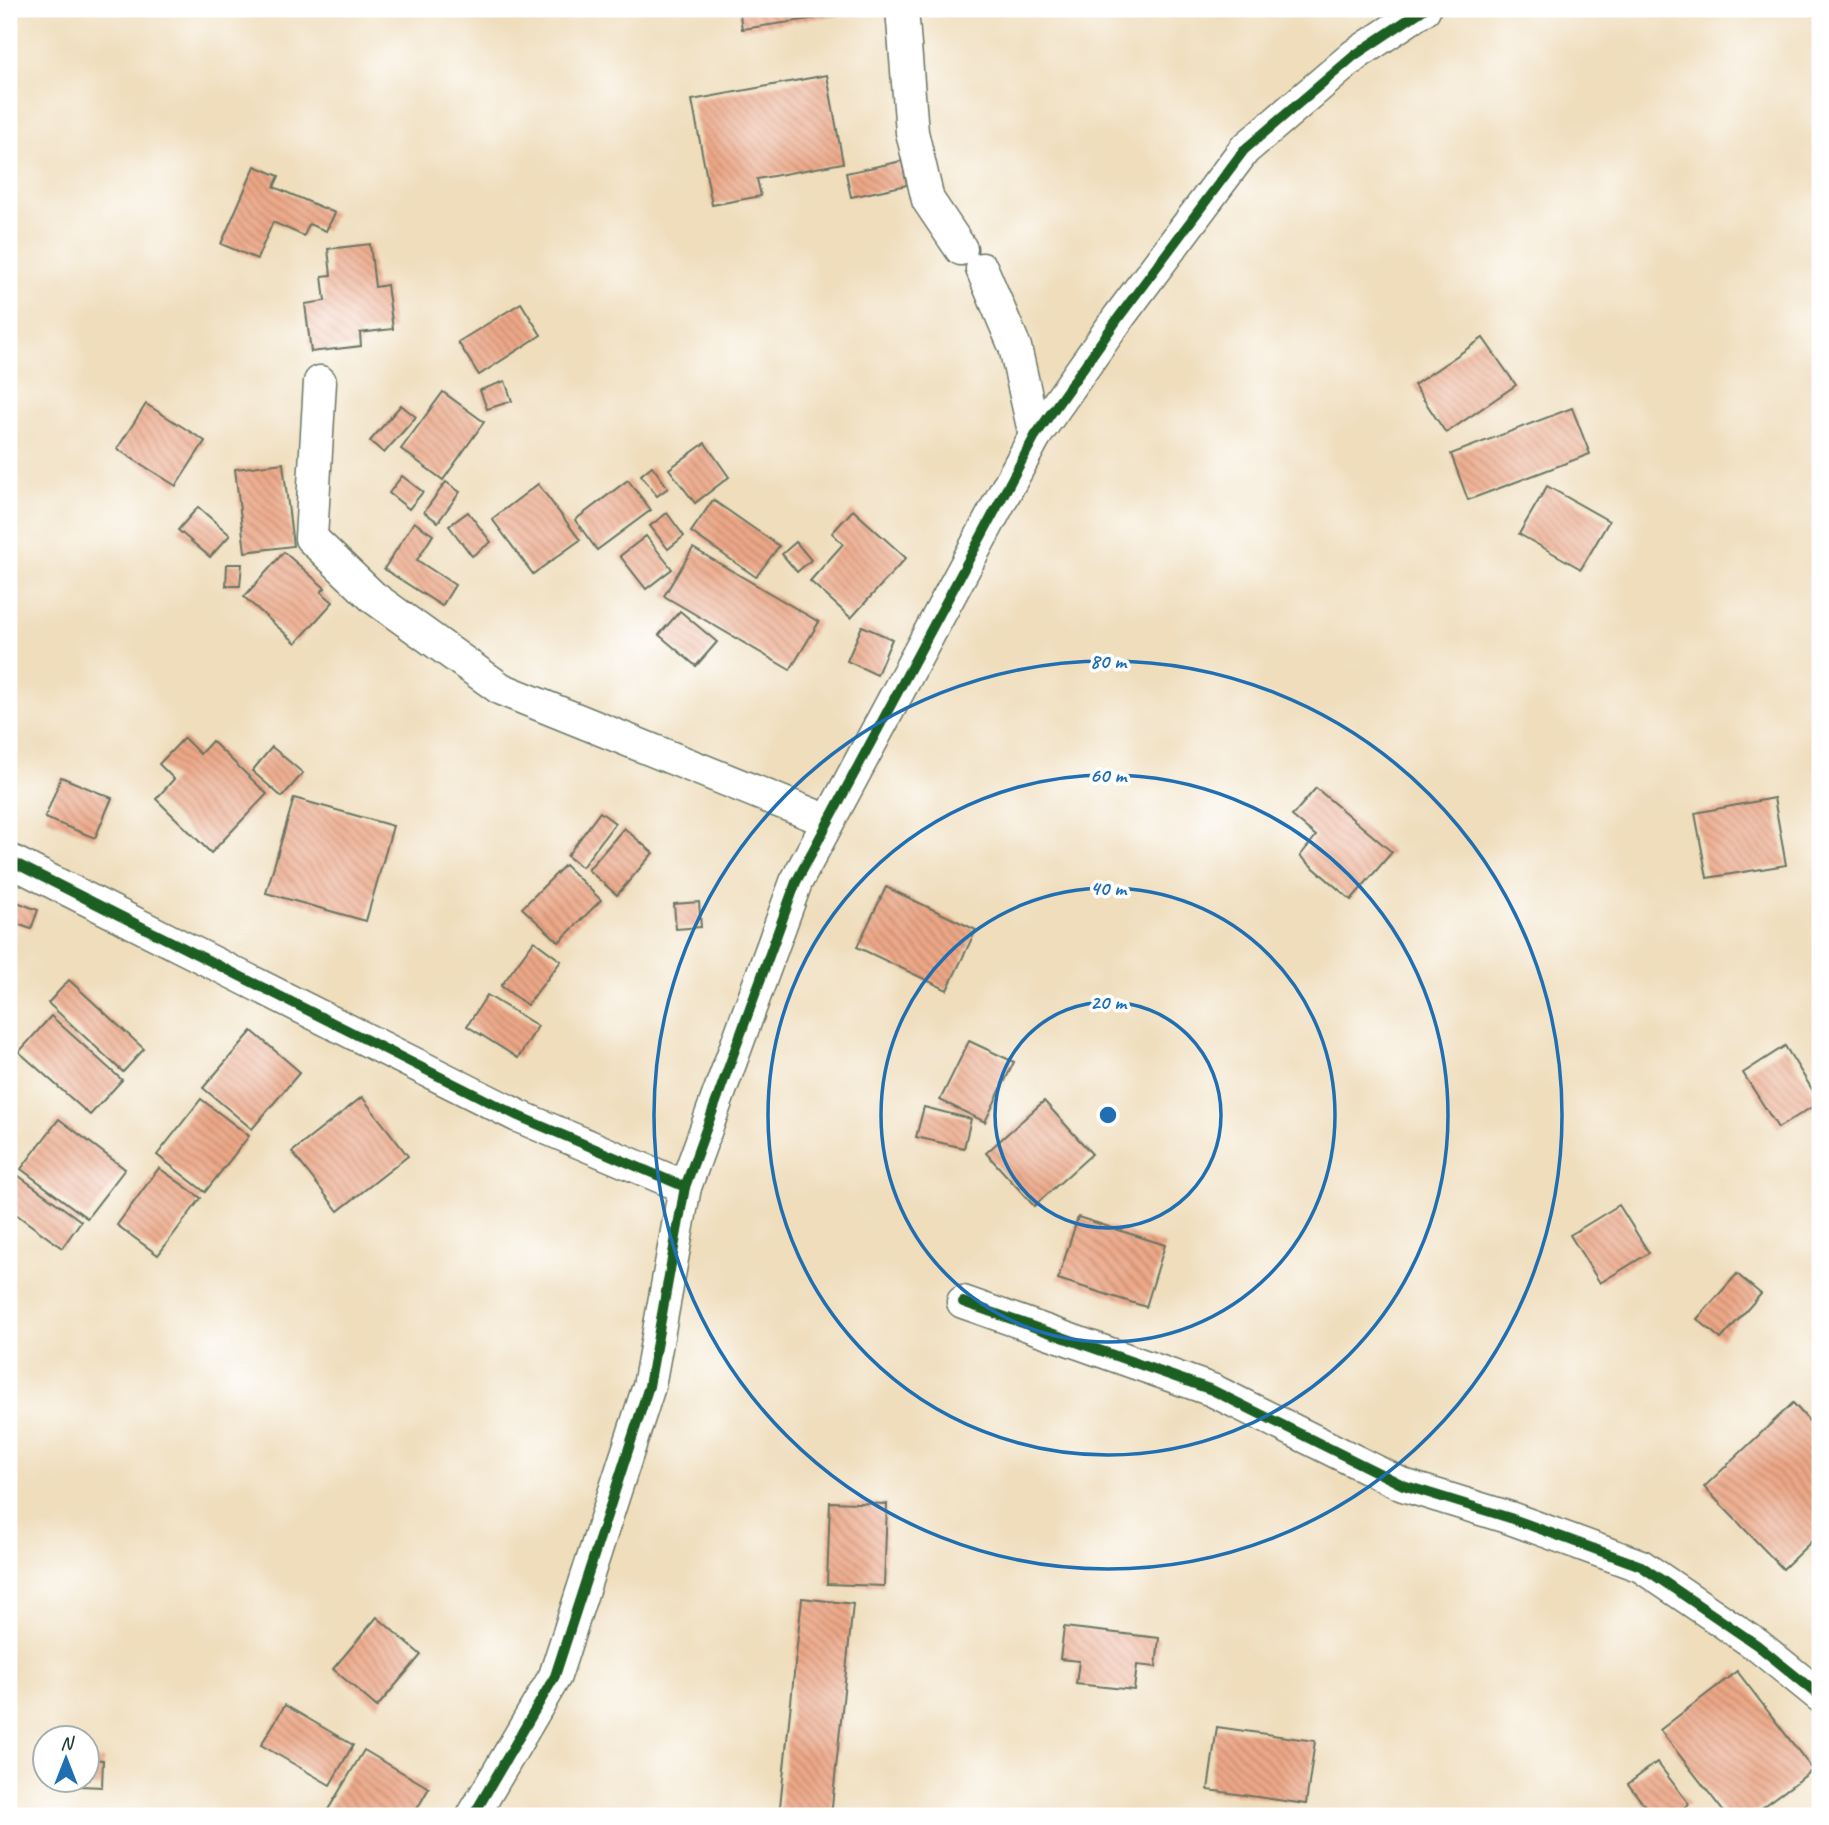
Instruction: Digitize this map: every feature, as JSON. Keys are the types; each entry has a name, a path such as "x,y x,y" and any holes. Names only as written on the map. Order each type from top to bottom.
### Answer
{"street":[{"path":"902,9 912,132 928,200 972,259 1015,347 1035,436"},
{"path":"473,1816 555,1676 649,1386 685,1187 796,881 1035,436 1119,317 1244,150 1355,55 1424,9"},
{"path":"320,382 311,538 373,597 501,689 828,821"},
{"path":"9,860 518,1116 685,1187"},
{"path":"963,1302 1212,1390 1402,1485 1510,1518 1641,1566 1758,1646 1820,1696"}],"building":[{"path":"739,9 873,9 873,10 742,29"},
{"path":"827,75 843,163 757,179 761,196 712,205 692,100"},
{"path":"902,161 907,185 851,197 846,173"},
{"path":"255,166 279,176 274,187 335,213 326,231 309,224 304,236 273,222 257,259 221,244"},
{"path":"370,244 375,287 387,285 393,329 360,333 361,346 311,352 305,304 325,301 322,276 331,275 328,249"},
{"path":"521,303 541,335 479,375 458,342"},
{"path":"1483,338 1516,385 1446,433 1414,385"},
{"path":"505,381 512,401 487,409 480,390"},
{"path":"443,392 484,422 443,480 401,449"},
{"path":"146,404 205,441 176,486 117,449"},
{"path":"401,405 416,417 384,453 370,441"},
{"path":"1572,408 1590,454 1468,500 1451,454"},
{"path":"705,443 729,477 695,503 669,469"},
{"path":"283,463 293,546 245,552 235,469"},
{"path":"652,466 668,488 657,496 641,475"},
{"path":"402,476 423,492 409,509 389,493"},
{"path":"628,480 651,510 597,550 575,520"},
{"path":"446,482 460,492 438,522 424,512"},
{"path":"538,484 580,540 533,574 492,519"},
{"path":"1547,486 1609,521 1581,569 1519,534"},
{"path":"713,500 779,546 756,577 691,532"},
{"path":"198,507 230,535 210,557 178,530"},
{"path":"853,510 906,558 851,618 810,581 843,544 832,533"},
{"path":"468,512 491,542 472,556 449,526"},
{"path":"667,513 684,536 668,549 650,526"},
{"path":"414,522 433,535 417,560 455,585 442,606 384,569"},
{"path":"646,536 672,569 646,589 620,556"},
{"path":"796,542 811,560 797,572 782,554"},
{"path":"693,548 819,622 790,670 664,596"},
{"path":"284,552 325,588 321,592 333,602 296,643 244,597"},
{"path":"227,564 242,564 240,586 226,586"},
{"path":"680,611 717,642 696,666 659,635"},
{"path":"862,626 892,639 877,675 847,661"},
{"path":"184,738 200,754 212,741 267,794 211,853 156,799 174,779 159,764"},
{"path":"272,747 303,773 282,797 252,771"},
{"path":"61,777 112,798 95,838 45,818"},
{"path":"1316,788 1392,852 1351,900 1300,856 1316,836 1292,816"},
{"path":"294,798 393,826 366,921 266,893"},
{"path":"1774,798 1786,865 1707,878 1695,813"},
{"path":"600,812 615,823 582,867 567,856"},
{"path":"624,828 653,853 617,895 588,870"},
{"path":"565,865 601,900 559,942 522,908"},
{"path":"886,887 976,930 947,990 857,947"},
{"path":"9,899 38,910 31,929 9,921"},
{"path":"699,902 701,927 676,929 674,904"},
{"path":"534,941 561,961 527,1005 501,986"},
{"path":"69,980 144,1049 123,1072 48,1003"},
{"path":"487,995 538,1026 518,1058 467,1026"},
{"path":"51,1016 122,1080 90,1115 19,1052"},
{"path":"252,1031 300,1072 252,1129 203,1088"},
{"path":"969,1041 1014,1062 985,1122 940,1100"},
{"path":"1785,1046 1820,1102 1778,1128 1743,1073"},
{"path":"362,1097 408,1156 338,1211 292,1152"},
{"path":"201,1099 249,1136 205,1192 157,1155"},
{"path":"1044,1101 1092,1154 1034,1206 986,1153"},
{"path":"924,1107 971,1119 964,1148 916,1137"},
{"path":"59,1119 125,1169 87,1218 21,1169"},
{"path":"159,1168 201,1198 158,1255 117,1225"},
{"path":"12,1171 81,1221 62,1248 9,1209 9,1175"},
{"path":"1619,1205 1649,1253 1600,1283 1570,1235"},
{"path":"1078,1217 1165,1245 1146,1307 1058,1279"},
{"path":"1737,1274 1761,1294 1721,1339 1697,1319"},
{"path":"1793,1403 1820,1433 1820,1443 1814,1449 1820,1456 1820,1533 1783,1569 1704,1487"},
{"path":"830,1502 887,1504 884,1586 827,1584"},
{"path":"802,1598 853,1604 831,1816 779,1816"},
{"path":"377,1617 421,1655 377,1707 333,1669"},
{"path":"1064,1627 1159,1638 1156,1667 1137,1665 1134,1690 1076,1684 1079,1661 1060,1659"},
{"path":"1737,1671 1813,1770 1751,1816 1727,1816 1660,1730"},
{"path":"285,1705 353,1745 330,1785 261,1745"},
{"path":"1217,1727 1315,1741 1306,1804 1208,1790"},
{"path":"364,1750 429,1788 413,1816 331,1816 326,1813"},
{"path":"1657,1762 1689,1804 1673,1816 1653,1816 1628,1784"}],"cycle path":[{"path":"685,1187 796,882 1035,436 1119,317 1244,150 1355,55 1424,9"},
{"path":"9,860 518,1116 685,1187 649,1386 555,1676 473,1816"},
{"path":"963,1302 1212,1390 1403,1485 1510,1518 1641,1566 1757,1645 1820,1696"}]}
